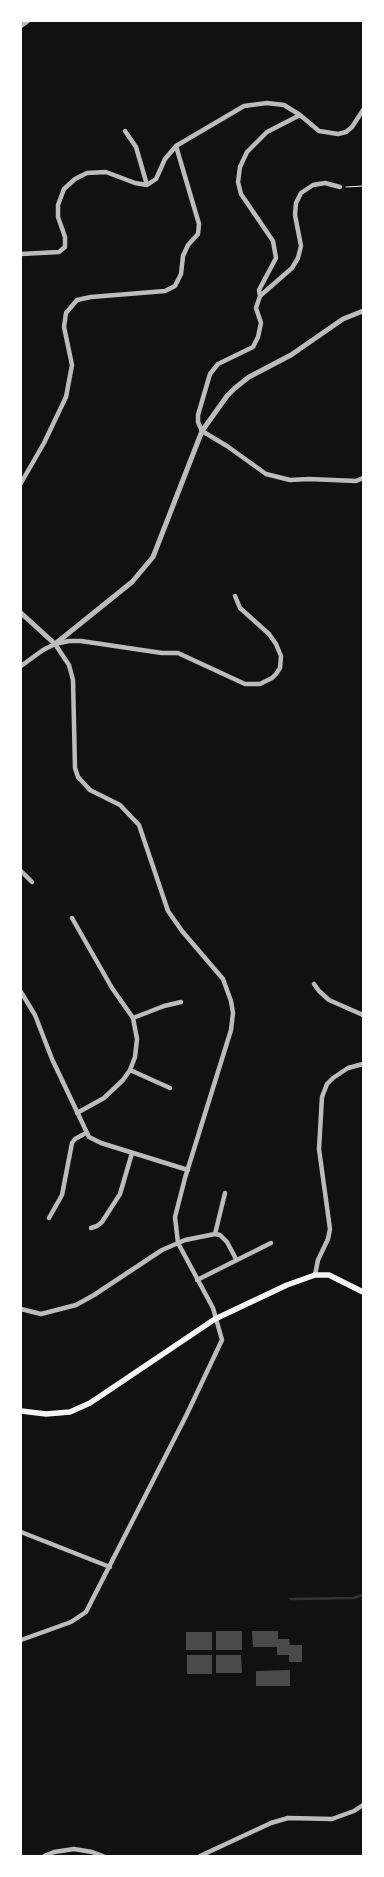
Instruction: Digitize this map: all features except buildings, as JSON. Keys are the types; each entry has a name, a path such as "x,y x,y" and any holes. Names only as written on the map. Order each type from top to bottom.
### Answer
{"main road":[{"path":"21,1411 54,1414 70,1412 90,1403 215,1319 315,1274 329,1275 363,1292"}],"street":[{"path":"21,26 28,21"},
{"path":"147,185 156,179 165,159 176,146 217,121 250,105 268,103 284,105 319,130 338,134 346,132 352,127 363,110"},
{"path":"300,115 267,132 247,152 240,167 238,182 241,194 273,241 276,249 276,262 260,289 256,308 260,323 258,337 253,347 218,364 210,374 198,414 198,422 202,430 266,474 290,480 356,480 363,478"},
{"path":"125,131 136,147 147,185"},
{"path":"21,483 44,443 66,397 72,365 64,326 66,313 77,300 84,298 166,291 175,286 181,274 183,256 188,245 198,234 198,224 176,146"},
{"path":"21,254 59,252 64,246 65,237 58,217 58,205 64,189 75,179 87,173 106,172 147,185"},
{"path":"260,296 292,268 298,258 301,246 295,215 296,203 301,193 313,185 325,183 340,187"},
{"path":"21,666 55,644 132,582 148,564 153,557 202,430 222,402 242,382 291,355 343,319 363,311"},
{"path":"55,644 81,641 162,653 178,653 245,684 260,684 276,674 280,668 281,656 269,634 240,608 235,596"},
{"path":"21,612 55,644 69,665 73,680 75,768 78,777 86,787 120,804 134,817 144,838 168,911 182,931 223,979 233,1013 231,1030 188,1170 176,1218 178,1243 213,1308 222,1340 86,1612 71,1622 21,1640"},
{"path":"21,871 32,882"},
{"path":"72,918 116,995 133,1018 137,1044 135,1058 124,1080 111,1093 77,1113"},
{"path":"314,984 329,1000 363,1015"},
{"path":"21,992 38,1021 52,1059 86,1134 93,1139 132,1153 188,1170"},
{"path":"133,1018 164,1006 181,1002"},
{"path":"315,1274 318,1260 328,1239 330,1229 319,1149 322,1097 327,1084 333,1078 348,1068 363,1064"},
{"path":"130,1070 170,1088"},
{"path":"49,1218 62,1195 72,1143 75,1139 86,1134"},
{"path":"91,1228 102,1222 118,1198 123,1188 132,1153"},
{"path":"215,1234 225,1193"},
{"path":"21,1309 41,1314 76,1305 162,1250 185,1240 215,1234 225,1239 236,1259"},
{"path":"197,1280 271,1243"},
{"path":"21,1532 110,1567"},
{"path":"200,1856 271,1823 288,1818 332,1819 354,1811 363,1804"},
{"path":"44,1856 74,1849 103,1856"}],"path":[{"path":"340,187 363,186"}],"waterway":[{"path":"291,1599 353,1598 363,1595"}]}
